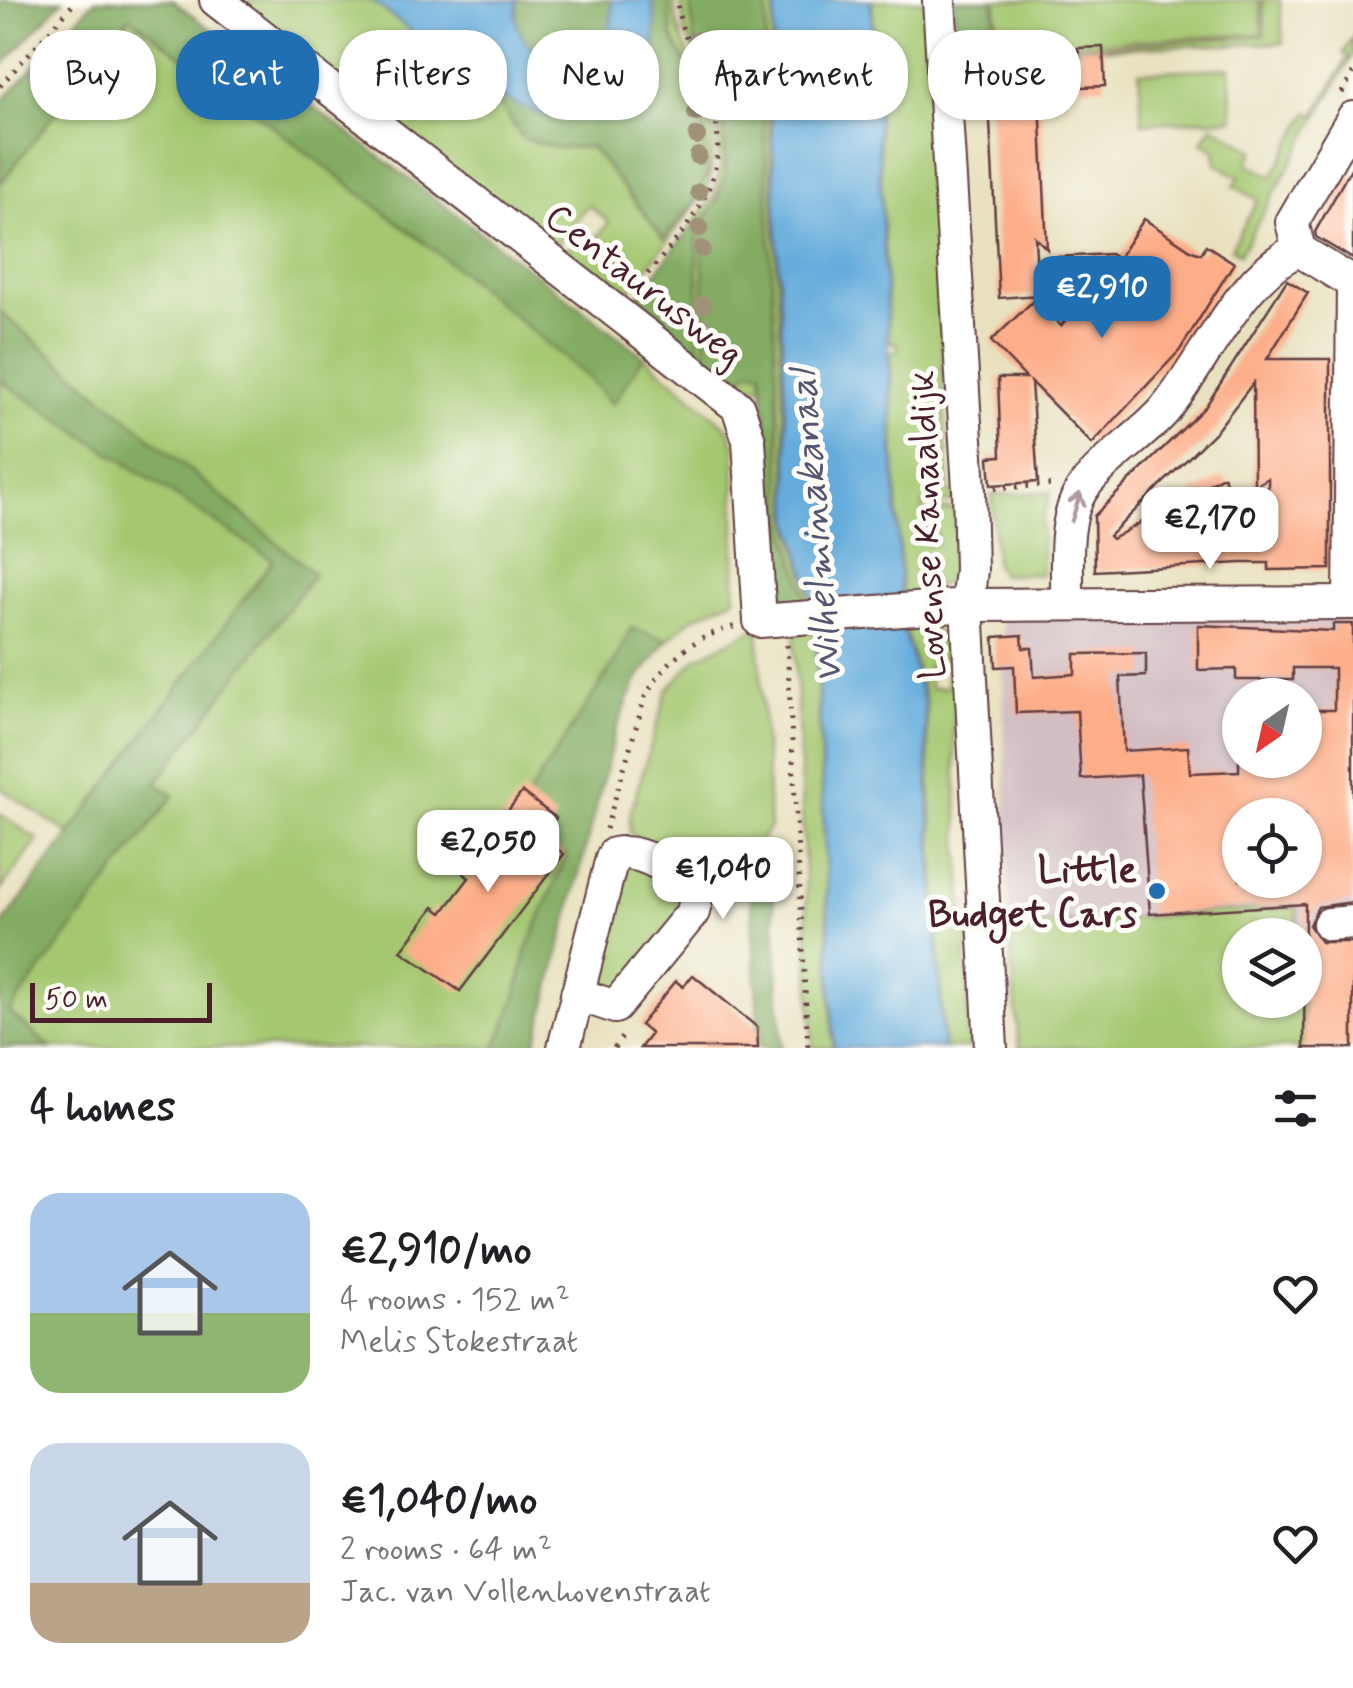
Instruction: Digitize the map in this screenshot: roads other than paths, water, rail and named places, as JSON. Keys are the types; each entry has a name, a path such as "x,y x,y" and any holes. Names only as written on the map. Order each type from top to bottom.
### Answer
{"street":[{"name":"Centaurusweg","path":"216,0 738,407 750,440 787,618 967,605"},
{"name":"Lovense Kanaaldijk","path":"939,0 969,490 972,570 967,605 991,1048"},
{"path":"1067,603 1068,534 1081,491 1162,413 1202,363 1260,273 1295,236 1353,118"},
{"path":"967,605 1352,603 1353,284 1295,236"},
{"path":"564,1048 577,994 614,854 637,857 684,878 697,896 693,912 615,1007 577,994"}],"water":[{"path":"371,0 517,0 517,24 527,43 527,109 507,99 507,30 409,30"},
{"path":"611,0 652,0 655,27 608,30"},
{"path":"776,0 871,0 872,30 774,30"},
{"name":"Wilhelminakanaal","path":"771,120 877,120 902,622 924,703 943,1048 834,1048 815,607 791,520"}],"place":[{"name":"Little Budget Cars","path":"1157,891"}]}
